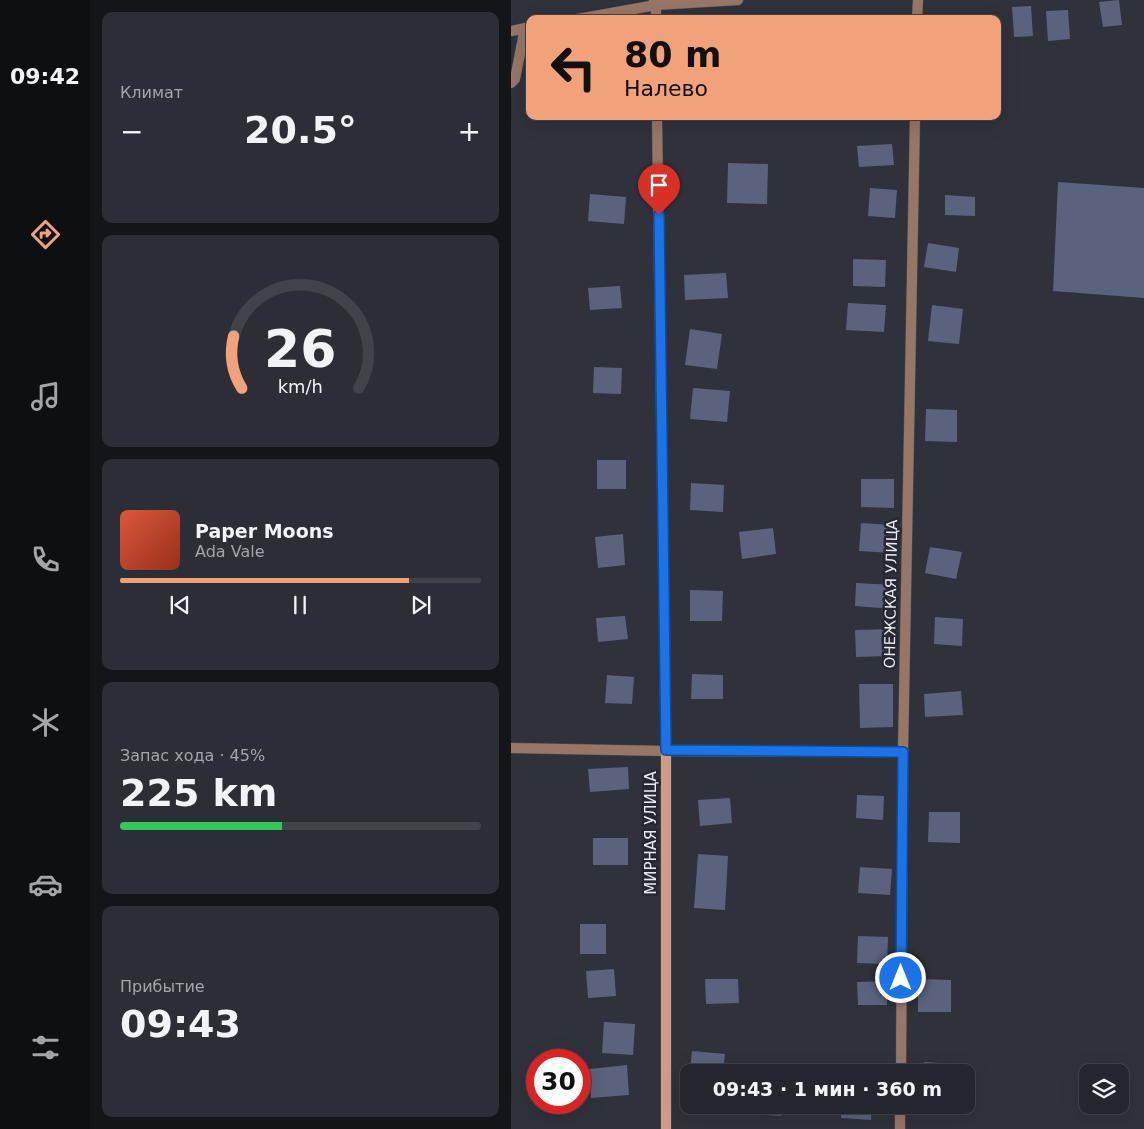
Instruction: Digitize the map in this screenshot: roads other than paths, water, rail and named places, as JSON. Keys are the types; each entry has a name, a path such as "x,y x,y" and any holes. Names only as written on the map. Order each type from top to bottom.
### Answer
{"main road":[{"name":"МИРНАЯ УЛИЦА","path":"666,750 666,1129"}],"street":[{"path":"597,15 657,2 738,0"},
{"path":"917,15 918,0"},
{"path":"656,15 657,2"},
{"path":"511,31 526,28"},
{"path":"511,83 515,79 526,32"},
{"name":"МИРНАЯ УЛИЦА","path":"657,120 666,750"},
{"name":"ОНЕЖСКАЯ УЛИЦА","path":"901,1064 903,752 915,120"},
{"path":"511,748 903,752"},
{"path":"900,1114 900,1129"}]}
